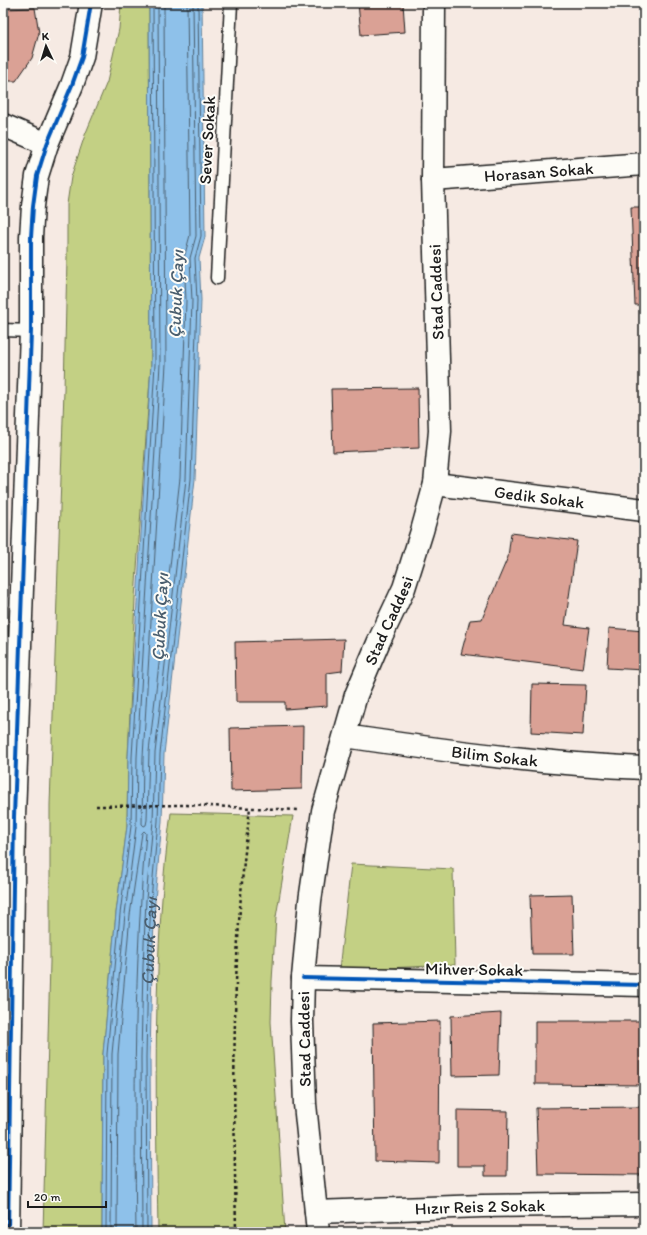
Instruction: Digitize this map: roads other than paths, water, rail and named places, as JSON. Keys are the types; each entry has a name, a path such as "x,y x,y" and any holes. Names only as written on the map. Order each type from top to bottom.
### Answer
{"street":[{"path":"8,1232 14,825 31,331 30,278 33,206 37,176 82,57 92,3"},
{"name":"Stad Caddesi","path":"317,1222 305,1104 302,1021 303,978 310,901 323,811 356,696 379,641 404,588 435,484 440,431 433,180 434,3"},
{"path":"4,126 48,144"},
{"name":"Horasan Sokak","path":"433,180 644,164"},
{"name":"Gedik Sokak","path":"435,484 644,510"},
{"name":"Bilim Sokak","path":"345,736 435,750 498,757 644,768"},
{"name":"Mihver Sokak","path":"303,978 644,985"},
{"name":"Hızır Reis 2 Sokak","path":"317,1222 482,1206 644,1204"}],"lane":[{"name":"Sever Sokak","path":"217,278 231,3"},
{"path":"3,330 31,331"}],"water":[{"name":"Çubuk Çayı","path":"149,3 202,3 205,237 199,258 201,300 195,479 164,754 162,821 155,900 150,1057 151,1232 102,1232 103,1054 116,913 127,826 128,757 151,364"}]}
